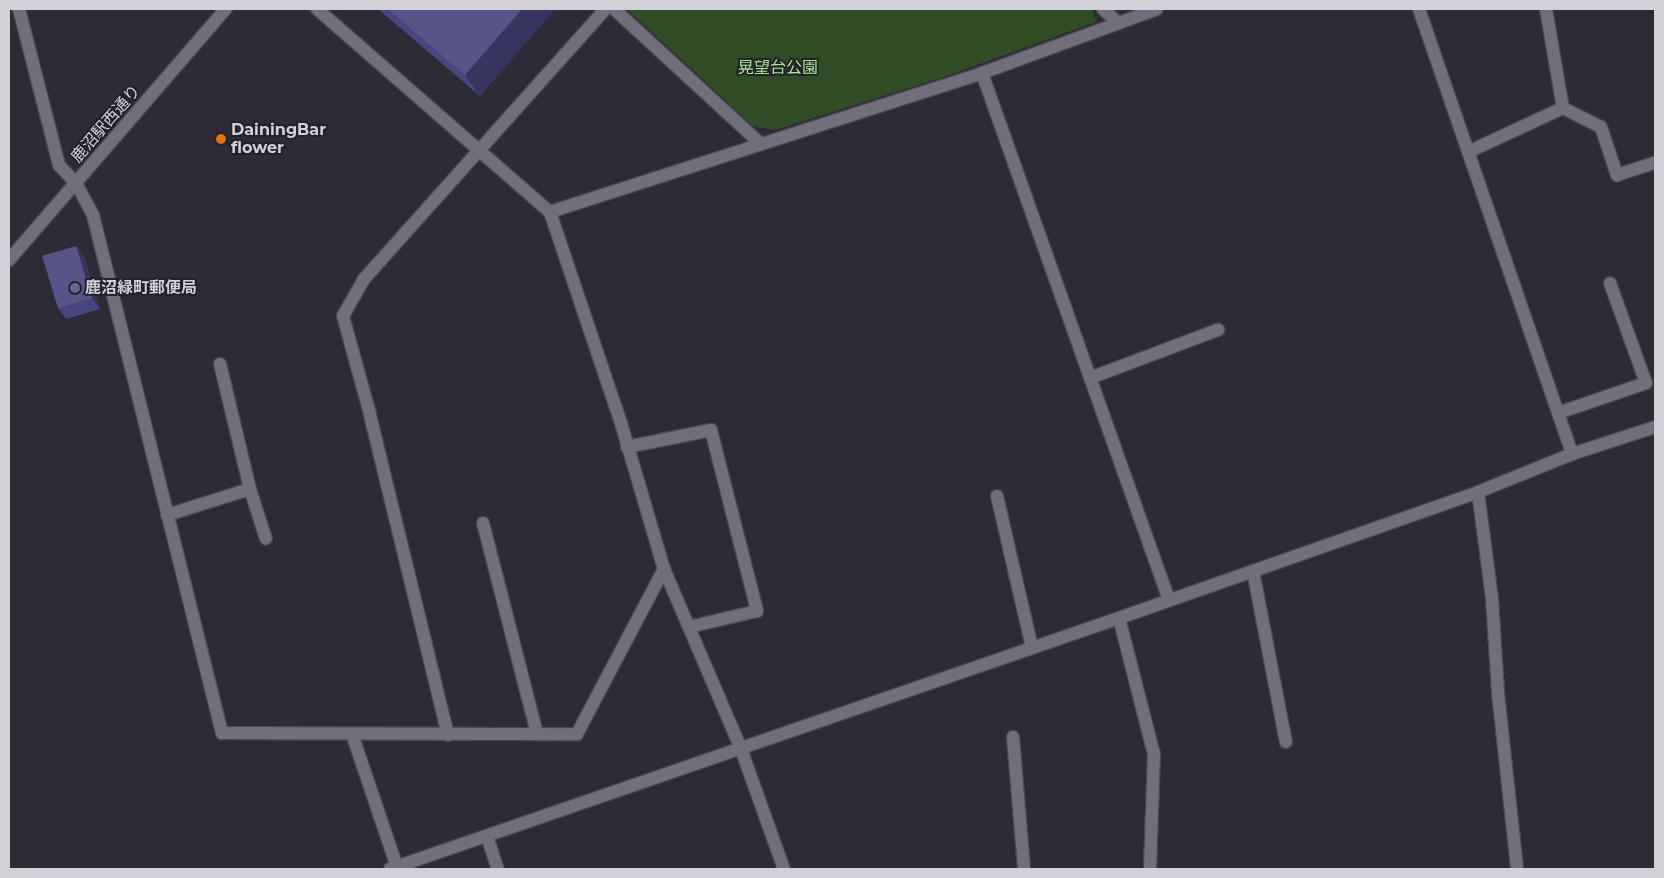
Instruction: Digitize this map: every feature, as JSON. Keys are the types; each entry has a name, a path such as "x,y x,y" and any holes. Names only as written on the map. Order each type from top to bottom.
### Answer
{"street":[{"path":"19,9 59,165 76,183 94,214 222,733 577,734 664,569"},
{"name":"鹿沼駅西通り","path":"9,260 226,9"},
{"path":"317,9 550,212 628,446 664,569 741,749 784,869"},
{"path":"448,735 370,414 343,316 364,279 605,9"},
{"path":"614,9 761,144"},
{"path":"1103,9 1118,23"},
{"path":"550,212 982,73 1157,9"},
{"path":"1419,9 1572,454"},
{"path":"1546,9 1563,108"},
{"path":"982,73 1169,600"},
{"path":"1468,152 1563,108"},
{"path":"1563,108 1601,127 1617,175 1655,163"},
{"path":"1558,413 1646,383 1610,282"},
{"path":"1090,378 1218,330"},
{"path":"220,364 250,489 266,540"},
{"path":"352,734 393,868 1119,618 1478,492 1572,454 1655,428"},
{"path":"628,446 711,430 757,611 688,627"},
{"path":"167,515 250,489"},
{"path":"1478,492 1492,599 1498,693 1517,869"},
{"path":"997,496 1032,648"},
{"path":"483,523 537,734"},
{"path":"1253,571 1286,742"},
{"path":"1119,618 1154,754 1150,869"},
{"path":"1013,737 1024,869"},
{"path":"487,836 498,869"}],"green space":[{"name":"晃望台公園","path":"627,9 1093,9 1096,22 938,79 775,130 753,126"}],"building":[{"path":"388,9 522,9 465,75"},
{"name":"鹿沼緑町郵便局","path":"76,246 92,298 58,308 42,256"}],"place":[{"name":"DainingBar flower","path":"221,139"},
{"name":"鹿沼緑町郵便局","path":"75,288"}]}
